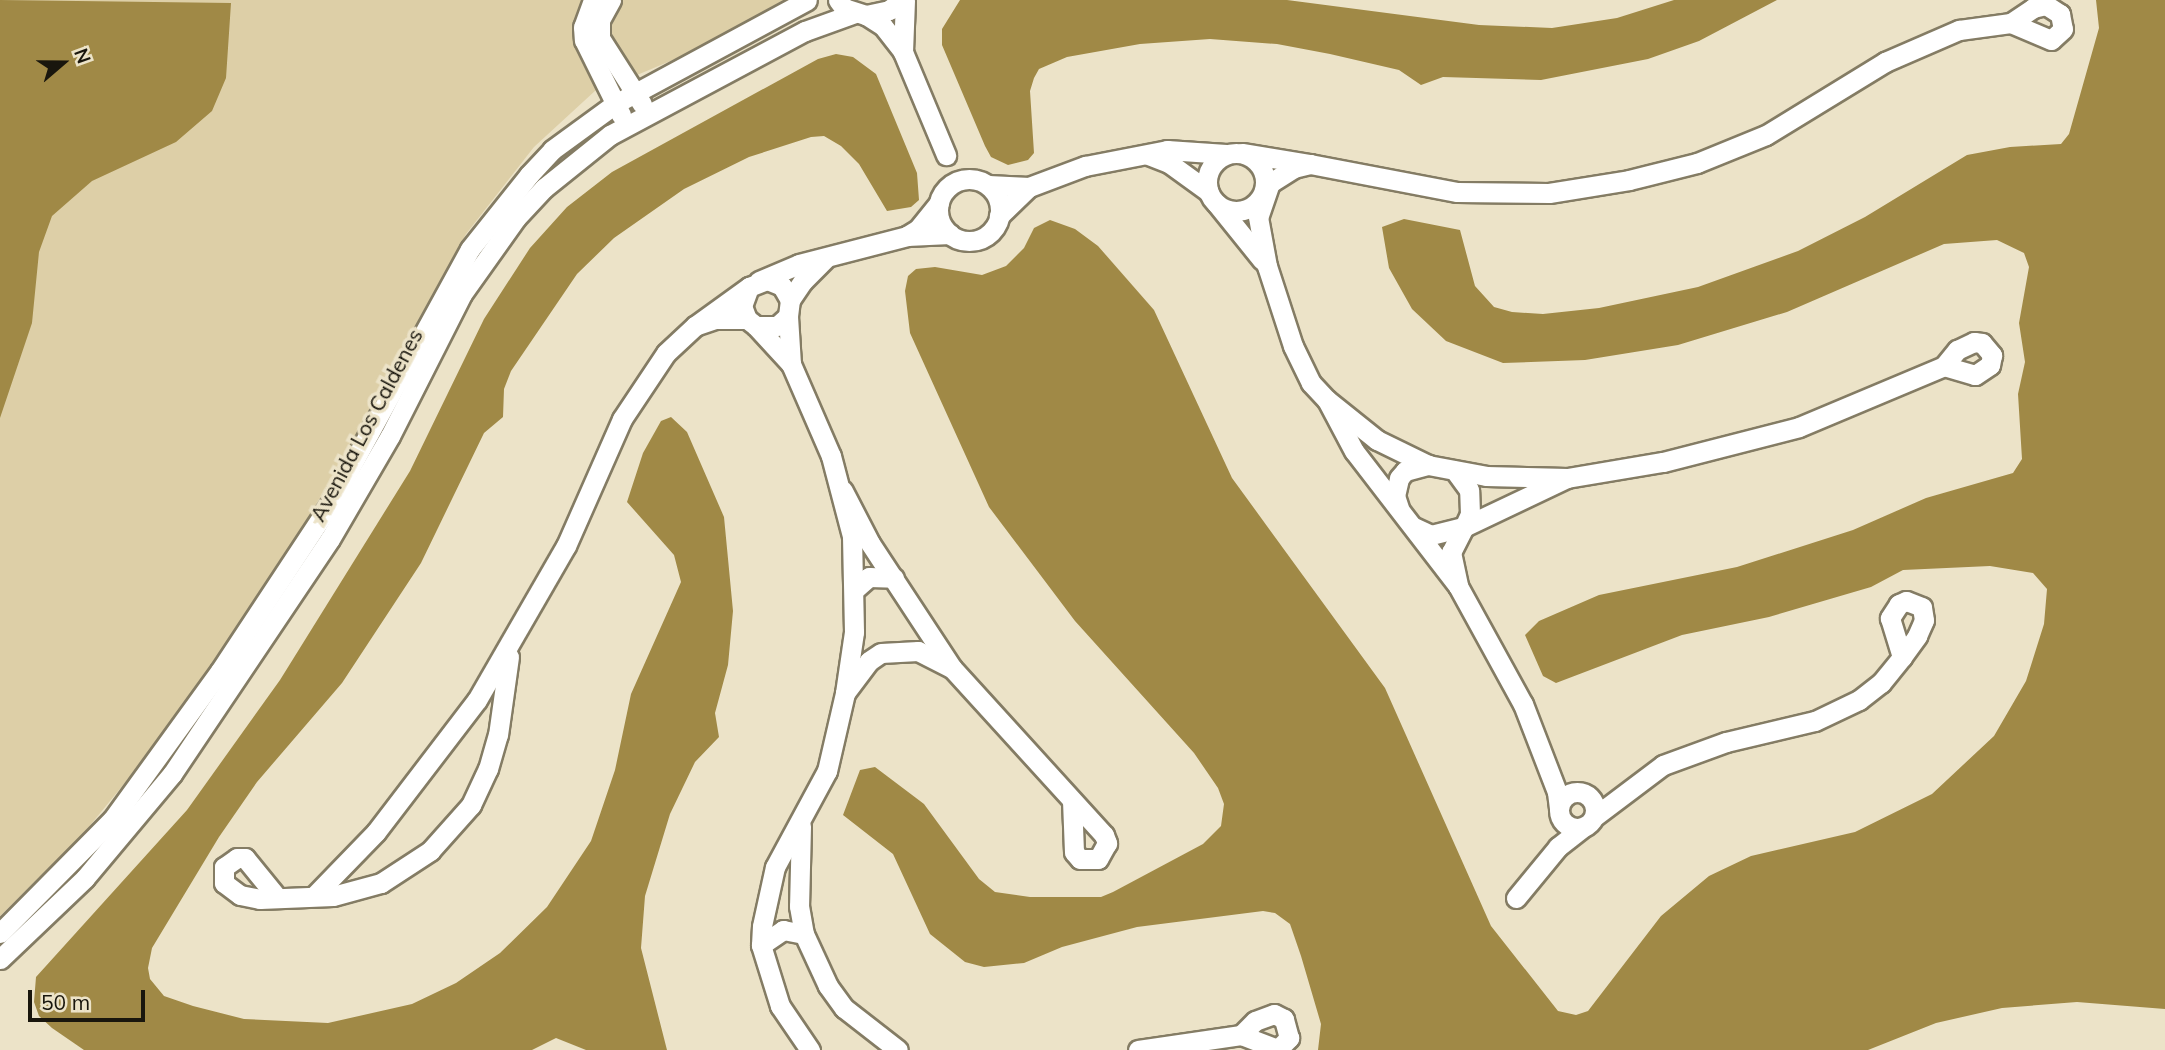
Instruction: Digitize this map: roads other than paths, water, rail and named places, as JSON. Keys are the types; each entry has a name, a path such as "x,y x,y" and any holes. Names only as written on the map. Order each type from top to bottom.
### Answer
{"street":[{"path":"593,0 583,27 584,40 626,126"},
{"path":"611,0 600,20 600,38 648,114"},
{"name":"Avenida Los Caldenes","path":"0,933 112,820 220,671 332,501 453,277 495,215 552,150 615,104 807,0"},
{"path":"838,0 889,33 903,52 946,155 940,220 950,234"},
{"path":"903,0 903,52"},
{"name":"Avenida Los Caldenes","path":"0,959 85,878 155,795 257,651 337,528 484,259 544,188 626,126 648,114 805,32 860,14 889,10 903,0"},
{"path":"314,896 335,879 425,771 510,649 566,546 622,419 666,353 695,326 754,284 799,264 907,236 950,234 969,241 979,239 1029,187 1085,166 1167,150 1234,153 1310,164 1457,192 1549,194 1629,180 1697,163 1766,135 1885,62 1930,41 1959,30 2011,23"},
{"path":"1234,153 1263,169 1263,195 1258,217 1267,266 1293,346 1311,383 1327,400 1377,440 1427,465 1455,471 1567,478 1663,462 1799,427 1944,366"},
{"path":"1213,198 1212,165 1234,153"},
{"path":"946,155 998,199 999,216"},
{"path":"1147,155 1180,169 1213,198 1267,266"},
{"path":"1213,198 1243,211 1263,195 1281,175 1310,164"},
{"path":"907,236 918,229 958,181 1029,187"},
{"path":"695,326 715,319 778,326 825,259"},
{"path":"792,364 751,323 742,299 754,284 775,281 789,308 792,364 843,491 914,611 952,668 1072,801"},
{"path":"1327,400 1354,451 1458,586 1523,704 1552,776 1560,812 1558,847"},
{"path":"1399,508 1395,496 1399,478 1405,471 1427,465"},
{"path":"1455,471 1469,490 1470,514 1451,552 1458,586"},
{"path":"1414,527 1431,535 1464,527 1567,478"},
{"path":"810,1050 780,1006 761,945 764,907 775,867 801,825 827,771 845,693 854,632 854,590 852,536 843,491"},
{"path":"854,590 869,578 894,578"},
{"path":"906,648 916,631 914,611"},
{"path":"854,632 868,651 881,653 906,648 952,668"},
{"path":"276,896 357,892 381,883 430,851 454,827 488,769 498,735 510,649"},
{"path":"845,693 869,662 881,653"},
{"path":"1516,898 1558,847 1624,793 1671,762 1726,742 1839,712 1881,683 1902,657"},
{"path":"1552,776 1583,793 1595,807 1589,822"},
{"path":"1560,812 1568,794 1624,793"},
{"path":"1560,812 1573,827 1589,822"},
{"path":"801,825 799,906 804,934 828,986 844,1008 898,1050"},
{"path":"761,945 783,930 804,934"},
{"path":"1138,1050 1241,1035"}]}
